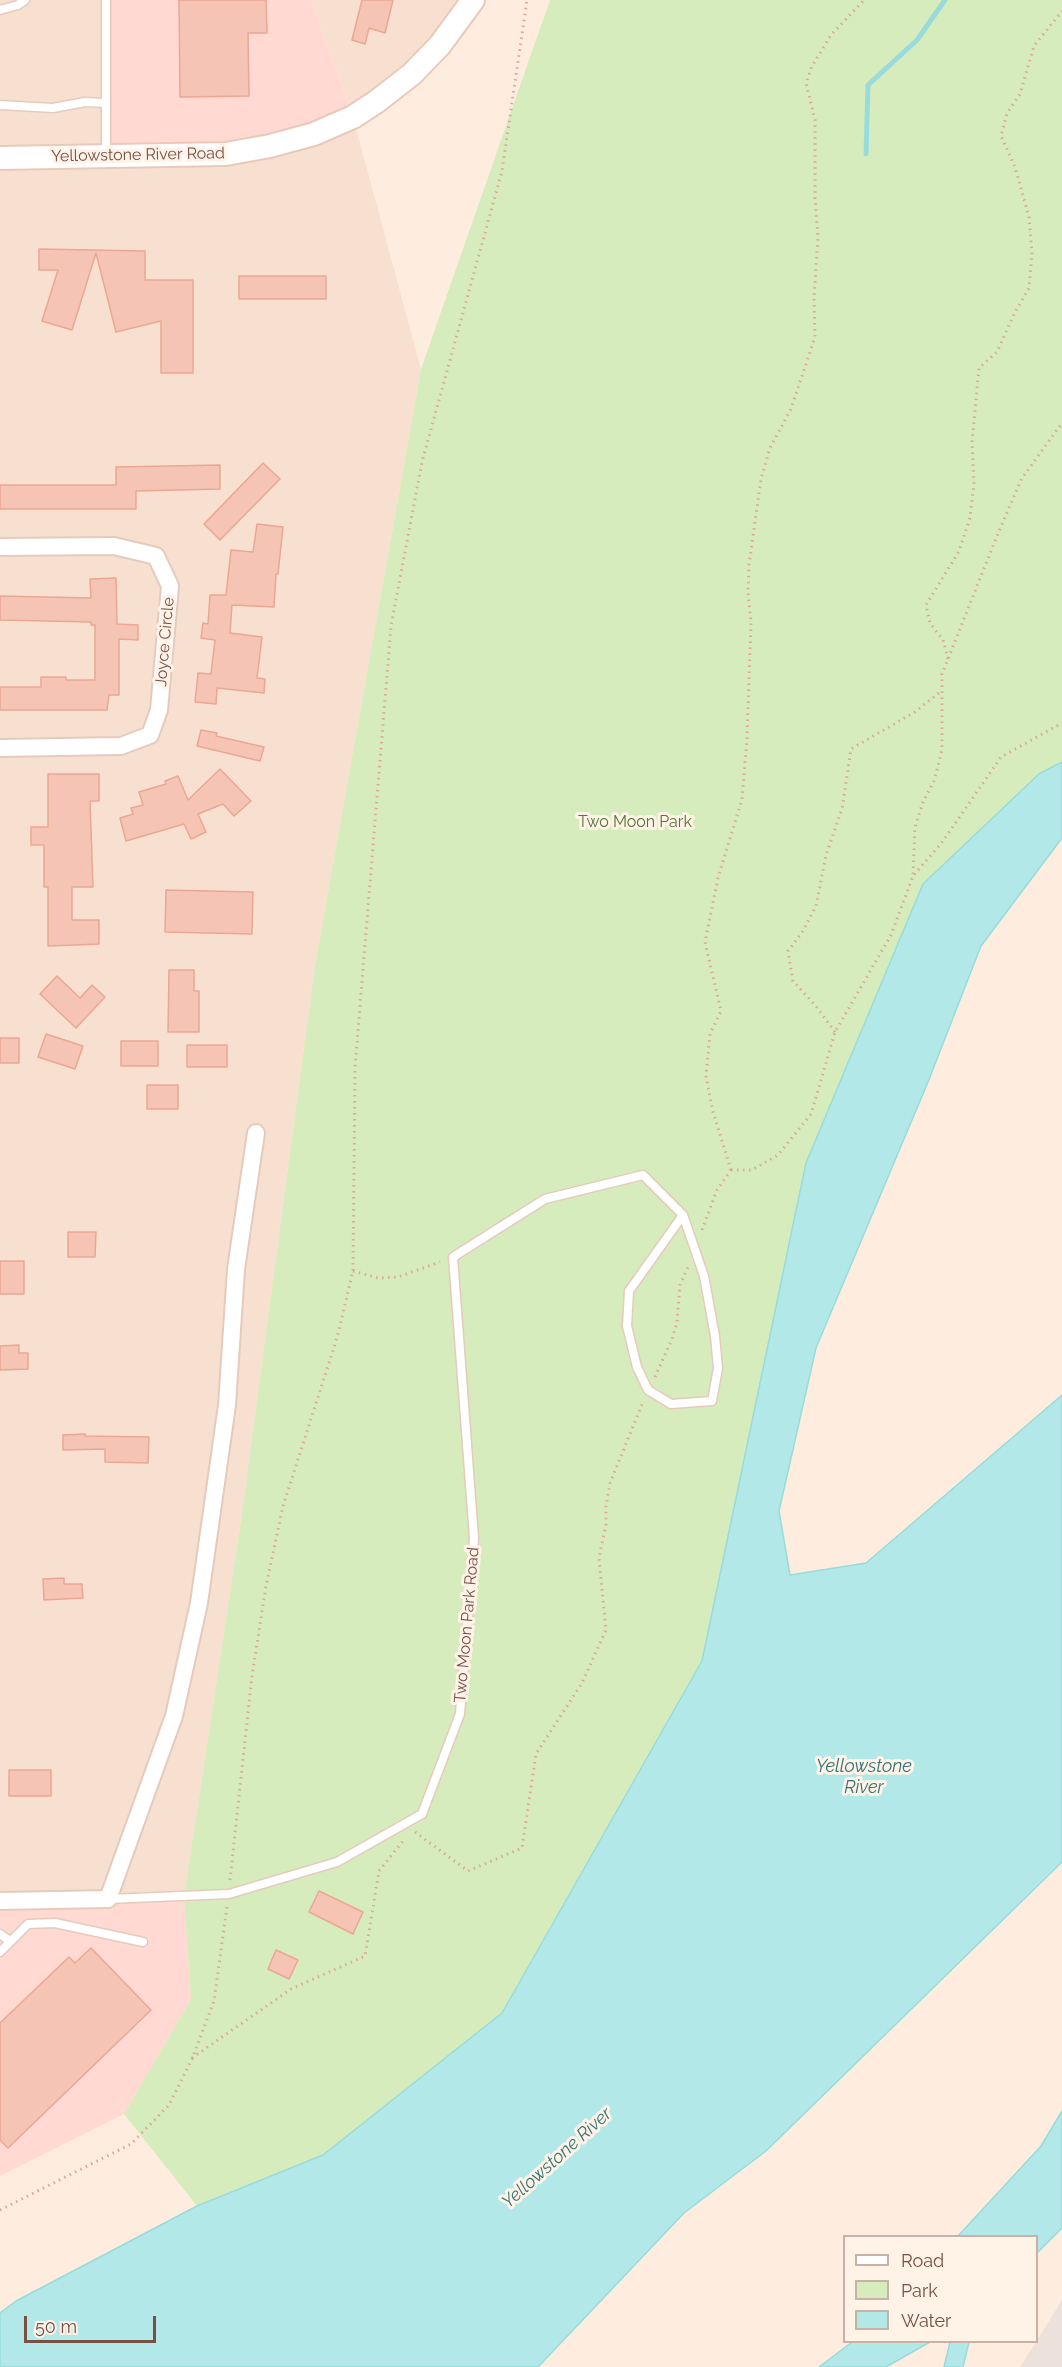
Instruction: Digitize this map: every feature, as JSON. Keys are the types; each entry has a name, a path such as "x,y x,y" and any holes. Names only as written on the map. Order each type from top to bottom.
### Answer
{"street":[{"name":"Yellowstone River Road","path":"0,158 226,154 270,146 314,134 353,117 412,74 441,45 473,0"},
{"name":"Joyce Circle","path":"0,547 114,546 156,556 170,586 159,710 150,735 120,746 0,748"},
{"path":"108,1899 174,1716 198,1603 227,1405 236,1269 256,1133"},
{"name":"Two Moon Park Road","path":"0,1901 108,1899"}],"lane":[{"path":"0,10 18,5 25,0"},
{"path":"106,0 106,156"},
{"path":"0,105 53,108 84,102 106,103"},
{"path":"453,1257 545,1199 643,1175 683,1215 704,1276 715,1336 718,1368 712,1401 671,1404 648,1390 637,1367 627,1326 628,1291 683,1215"},
{"name":"Two Moon Park Road","path":"108,1899 229,1894 337,1862 422,1814 460,1714 474,1538 453,1257"},
{"path":"0,1952 27,1924 55,1923 143,1942"},
{"path":"0,1934 10,1941"}],"path":[{"path":"0,2210 131,2144 169,2104 192,2059 214,2001 229,1894 252,1676 266,1586 283,1506 337,1338 353,1271 355,1067 391,626 422,462 502,171 527,0"},
{"path":"731,1170 712,1112 706,1076 710,1034 721,1011 705,942 718,879 742,799 747,739 751,622 748,593 749,565 761,479 770,448 790,409 815,337 814,298 818,237 815,198 815,120 806,83 812,66 831,35 864,0"},
{"path":"948,659 943,640 930,623 926,605 959,551 970,518 974,483 972,442 979,368 997,352 1029,288 1032,253 1029,217 1015,167 1001,136 1006,113 1020,94 1034,46 1062,11"},
{"path":"731,1170 752,1170 778,1155 811,1114 835,1032 891,935 913,876 915,827 923,802 934,781 942,750 942,674 1022,478 1062,423"},
{"path":"835,1032 793,981 788,951 803,931 816,906 826,855 842,809 851,749 915,712 941,691"},
{"path":"913,876 943,841 1001,757 1062,723"},
{"path":"411,1829 468,1871 522,1848 536,1754 582,1683 606,1630 599,1558 606,1524 610,1483 648,1390 666,1357 677,1322 680,1285 717,1190 731,1170"},
{"path":"353,1271 378,1278 398,1277 453,1257"},
{"path":"192,2059 291,1989 365,1956 379,1871 405,1838"}],"shaded area":[{"path":"0,0 105,0 353,116 311,0 473,0 353,117 421,369 315,965 241,1520 184,1896 0,1901"},
{"path":"105,0 311,0 353,117 314,134 106,156"},
{"path":"184,1896 191,1999 124,2114 0,2176 0,1901"},
{"path":"1062,2300 1062,2367 1020,2367 1035,2343 1038,2343 1038,2339"}],"green space":[{"name":"Two Moon Park","path":"550,0 1062,0 1062,762 1039,774 806,1163 702,1661 502,2013 323,2155 197,2206 124,2114 191,1999 184,1896 241,1520 315,965 421,369"}],"water":[{"name":"Yellowstone River","path":"1062,762 1062,838 981,946 928,1082 816,1348 779,1511 790,1575 866,1563 1062,1395 1062,1862 766,2151 684,2213 538,2367 0,2367 0,2313 16,2301 197,2206 323,2155 502,2013 702,1661 806,1163 923,884 1039,774"},
{"path":"1062,2111 1062,2228 1038,2252 1038,2235 959,2235 1041,2146"},
{"path":"851,2343 928,2343 886,2367 819,2367"},
{"path":"950,2343 969,2343 963,2367 944,2367"}],"building":[{"path":"179,0 266,0 267,33 248,33 249,96 180,97"},
{"path":"362,0 393,0 385,33 369,28 365,44 352,40"},
{"path":"39,249 145,251 145,280 193,280 193,373 161,373 161,321 116,332 96,253 72,330 42,321 58,270 39,270"},
{"path":"239,276 326,276 326,299 239,299"},
{"path":"263,463 280,479 220,540 204,524"},
{"path":"220,465 220,489 136,491 136,509 0,509 0,485 116,485 116,467"},
{"path":"257,524 283,527 274,607 232,605 230,633 262,637 257,678 265,679 264,693 217,688 216,704 195,702 198,673 211,674 215,640 201,638 203,623 208,624 210,595 226,595 231,550 253,552"},
{"path":"116,578 117,624 138,625 138,640 119,639 119,695 109,695 107,710 0,710 0,687 41,687 41,677 95,680 95,625 91,625 91,622 0,620 0,596 91,598 90,579"},
{"path":"201,730 217,733 216,736 264,747 260,761 197,746"},
{"path":"220,769 251,801 234,816 223,804 198,814 206,832 191,839 184,824 126,841 120,818 133,814 131,808 143,805 139,792 166,784 165,781 178,776 188,800"},
{"path":"48,774 99,774 99,801 90,801 93,887 72,887 72,920 99,920 99,944 48,946 48,887 44,887 44,845 31,845 31,827 48,827"},
{"path":"166,890 253,892 252,934 165,932"},
{"path":"169,970 194,970 194,991 199,991 199,1032 168,1032"},
{"path":"57,976 80,998 92,985 105,997 76,1028 40,994"},
{"path":"46,1034 83,1046 75,1069 38,1057"},
{"path":"0,1038 19,1038 19,1063 0,1063"},
{"path":"121,1041 158,1041 158,1066 121,1066"},
{"path":"187,1045 227,1045 227,1067 187,1067"},
{"path":"147,1085 178,1085 178,1109 147,1109"},
{"path":"68,1232 96,1232 95,1257 68,1257"},
{"path":"0,1261 24,1261 24,1294 0,1294"},
{"path":"19,1345 19,1353 28,1353 28,1369 0,1370 0,1346"},
{"path":"85,1434 85,1436 149,1437 148,1463 105,1462 105,1449 63,1450 63,1435"},
{"path":"64,1578 64,1584 82,1584 83,1598 44,1600 43,1579"},
{"path":"9,1770 51,1770 51,1796 9,1796"},
{"path":"319,1891 363,1912 353,1934 309,1912"},
{"path":"91,1948 151,2010 8,2148 0,2140 0,2023 69,1957 75,1963"},
{"path":"276,1950 298,1960 289,1979 268,1969"}],"waterway":[{"path":"866,154 868,85 917,40 945,0"}]}
